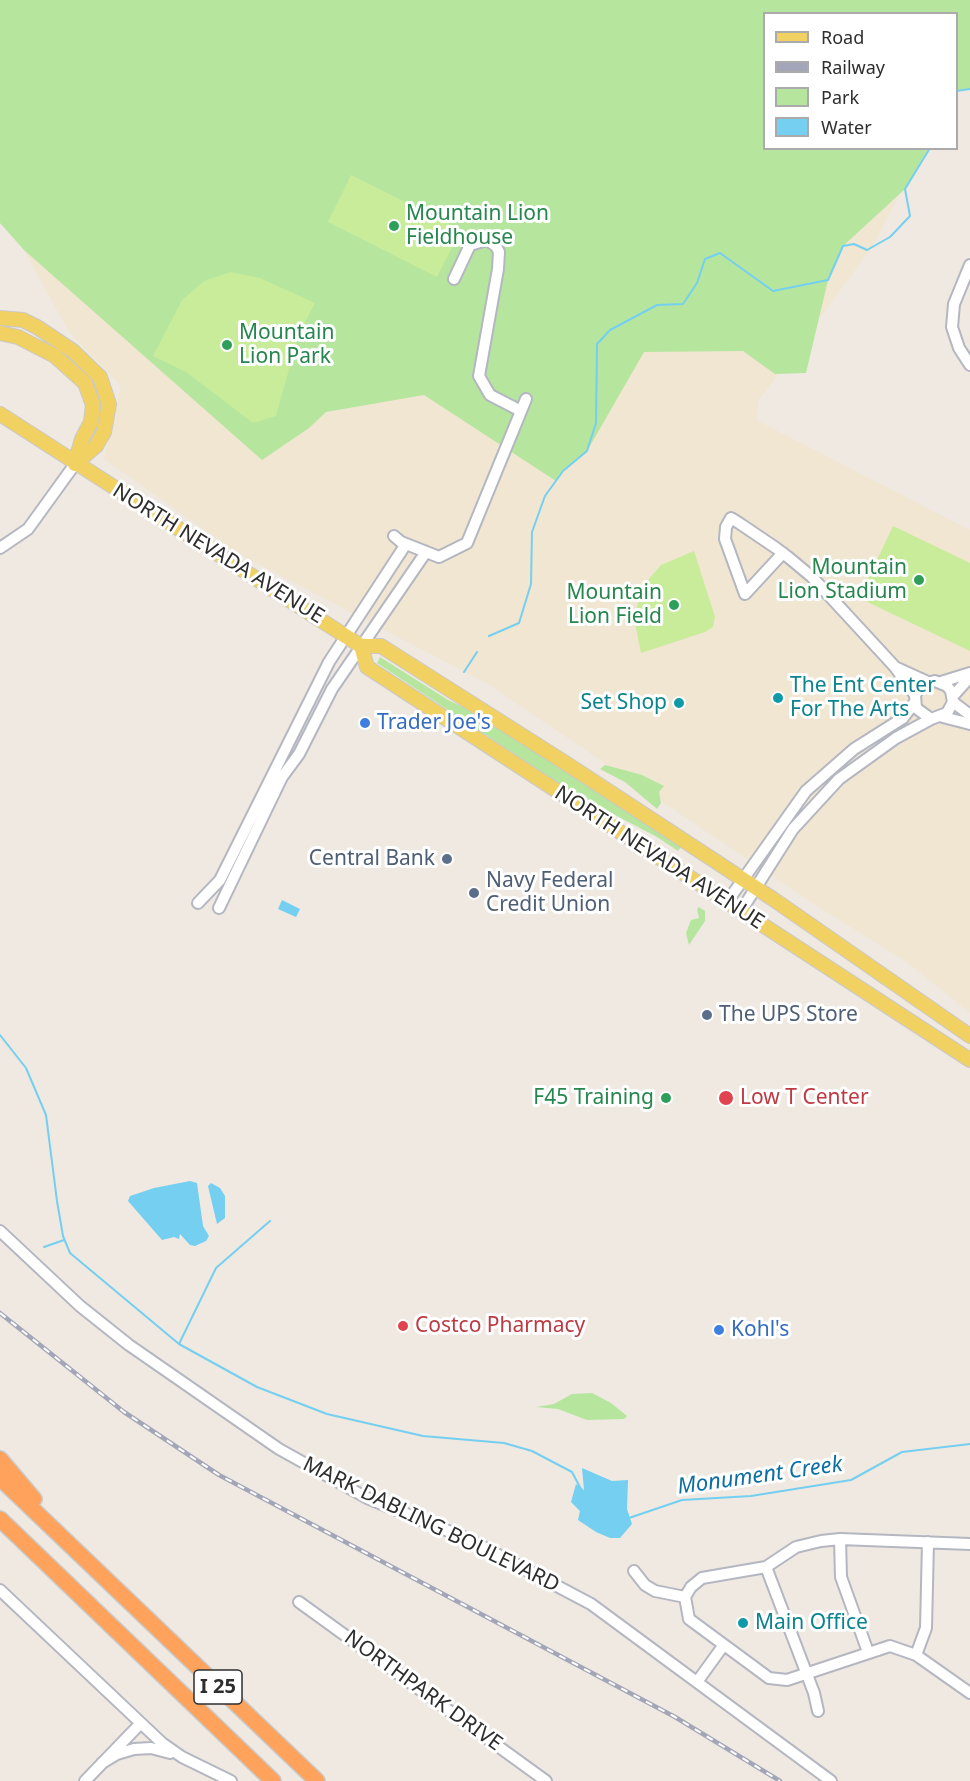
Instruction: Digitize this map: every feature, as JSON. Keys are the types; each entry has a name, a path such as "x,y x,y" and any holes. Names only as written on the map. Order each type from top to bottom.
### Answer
{"highway":[{"path":"0,1459 118,1593"},
{"name":"I 25","path":"0,1478 317,1781"},
{"name":"I 25","path":"0,1519 273,1781"},
{"path":"0,1530 119,1634"}],"main road":[{"path":"0,318 23,320 37,327 73,351 100,377 109,404 104,432 96,446 75,464"},
{"path":"0,333 18,337 55,356 85,383 93,405 91,422 82,439 75,464"},
{"name":"NORTH NEVADA AVENUE","path":"0,414 361,646 381,646 756,888 970,1036"},
{"name":"NORTH NEVADA AVENUE","path":"361,646 367,667 970,1060"}],"street":[{"path":"454,279 470,245 487,240 496,246 499,252 498,269 479,376 490,395 521,411"},
{"path":"970,266 954,304 952,327 959,348 970,364"},
{"path":"394,536 406,544 439,557 467,543 526,399"},
{"path":"0,548 28,529 75,464"},
{"path":"783,553 745,594 725,538 726,527 731,518 783,553 812,578 896,667 915,698 920,713 931,719"},
{"path":"219,908 259,812 329,662 406,544"},
{"path":"277,775 299,754 332,689 426,552"},
{"path":"896,667 928,681 941,682 970,675"},
{"path":"943,717 970,675"},
{"path":"727,902 790,808 854,749 903,718 922,684 928,681"},
{"path":"941,682 947,686 953,699 970,716"},
{"path":"741,911 793,829 839,779 896,738 931,719 943,717 970,724"},
{"path":"277,775 293,783"},
{"path":"259,812 276,819"},
{"path":"198,903 220,880 259,812"},
{"name":"MARK DABLING BOULEVARD","path":"0,1231 80,1306 129,1345 279,1449 367,1498 468,1539 576,1595 831,1781"},
{"path":"840,1539 841,1577 868,1652"},
{"path":"970,1544 840,1539 796,1547 766,1567 702,1578 691,1587 685,1597 689,1619 768,1678 787,1680 890,1646 916,1655 970,1693"},
{"path":"916,1655 926,1628 928,1542"},
{"path":"766,1567 807,1674 818,1711"},
{"path":"634,1571 645,1585 656,1591 685,1597"},
{"path":"0,1590 140,1724 182,1757"},
{"name":"NORTHPARK DRIVE","path":"299,1602 355,1635 546,1781"},
{"path":"697,1682 723,1646"},
{"path":"85,1781 140,1724"},
{"path":"102,1763 117,1754 134,1749 160,1750 182,1757 231,1781"}],"shaded area":[{"path":"149,0 970,0 958,12 763,12 763,150 922,150 873,246 759,400 756,420 970,530 970,1013 908,963 817,906 486,683 239,554 104,459 121,386 69,332 24,250"}],"green space":[{"path":"0,0 970,0 970,89 958,91 958,12 763,12 763,150 927,150 905,189 843,246 828,280 806,373 775,374 743,351 644,352 587,451 563,471 556,481 424,395 326,412 309,428 262,460 24,250 0,223"},
{"name":"Mountain Lion Fieldhouse","path":"351,175 461,230 437,277 328,222"},
{"name":"Mountain Lion Park","path":"230,272 260,278 315,303 299,334 276,416 253,423 186,372 153,356 182,300 204,281"},
{"name":"Mountain Lion Stadium","path":"893,526 970,563 970,651 859,598"},
{"name":"Mountain Lion Field","path":"694,551 715,617 713,627 705,632 641,653 634,618 643,586 661,565"},
{"path":"380,657 448,700 478,714 681,847 678,851 657,837 577,795 377,663"},
{"path":"605,765 642,775 664,786 659,792 661,803 657,809 625,782 600,769"},
{"path":"699,907 705,911 705,921 689,945 686,933 691,920 699,918 697,909"},
{"path":"592,1393 611,1403 627,1416 624,1419 587,1420 558,1409 536,1407 554,1404 572,1394"}],"water":[{"path":"282,900 300,909 296,917 278,909"},
{"path":"190,1181 197,1183 203,1226 209,1236 206,1241 195,1246 190,1245 180,1234 179,1239 174,1237 162,1240 128,1201 130,1196 154,1188"},
{"path":"211,1183 220,1188 225,1196 225,1218 217,1224 208,1186"},
{"path":"582,1468 612,1481 628,1480 627,1509 632,1524 620,1538 610,1538 596,1532 578,1520 580,1511 571,1502 576,1484 584,1490"}],"waterway":[{"path":"958,91 970,89"},
{"path":"489,636 519,623 531,584 532,532 545,496 563,471 587,451 596,423 597,344 610,330 657,305 683,304 697,283 705,259 720,253 773,291 828,280 843,246 854,244 867,250 890,237 910,216 905,189 929,150"},
{"path":"464,672 477,652"},
{"name":"Monument Creek","path":"0,1035 26,1068 46,1115 63,1236 70,1253 179,1344 257,1387 327,1414 423,1436 504,1443 532,1451 572,1472 582,1491"},
{"path":"179,1344 216,1268 270,1221"},
{"path":"44,1247 64,1240"},
{"name":"Monument Creek","path":"629,1518 682,1500 751,1496 851,1480 902,1452 970,1444"}],"railway":[{"path":"0,1313 124,1412 219,1475 675,1717 780,1781"}],"place":[{"name":"Mountain Lion Fieldhouse","path":"394,226"},
{"name":"Mountain Lion Park","path":"227,345"},
{"name":"Mountain Lion Stadium","path":"919,580"},
{"name":"Mountain Lion Field","path":"674,605"},
{"name":"The Ent Center For The Arts","path":"778,698"},
{"name":"Set Shop","path":"679,703"},
{"name":"Trader Joe's","path":"365,723"},
{"name":"Central Bank","path":"447,859"},
{"name":"Navy Federal Credit Union","path":"474,893"},
{"name":"The UPS Store","path":"707,1015"},
{"name":"F45 Training","path":"666,1098"},
{"name":"Low T Center","path":"726,1098"},
{"name":"Costco Pharmacy","path":"403,1326"},
{"name":"Kohl's","path":"719,1330"},
{"name":"Main Office","path":"743,1623"}]}
